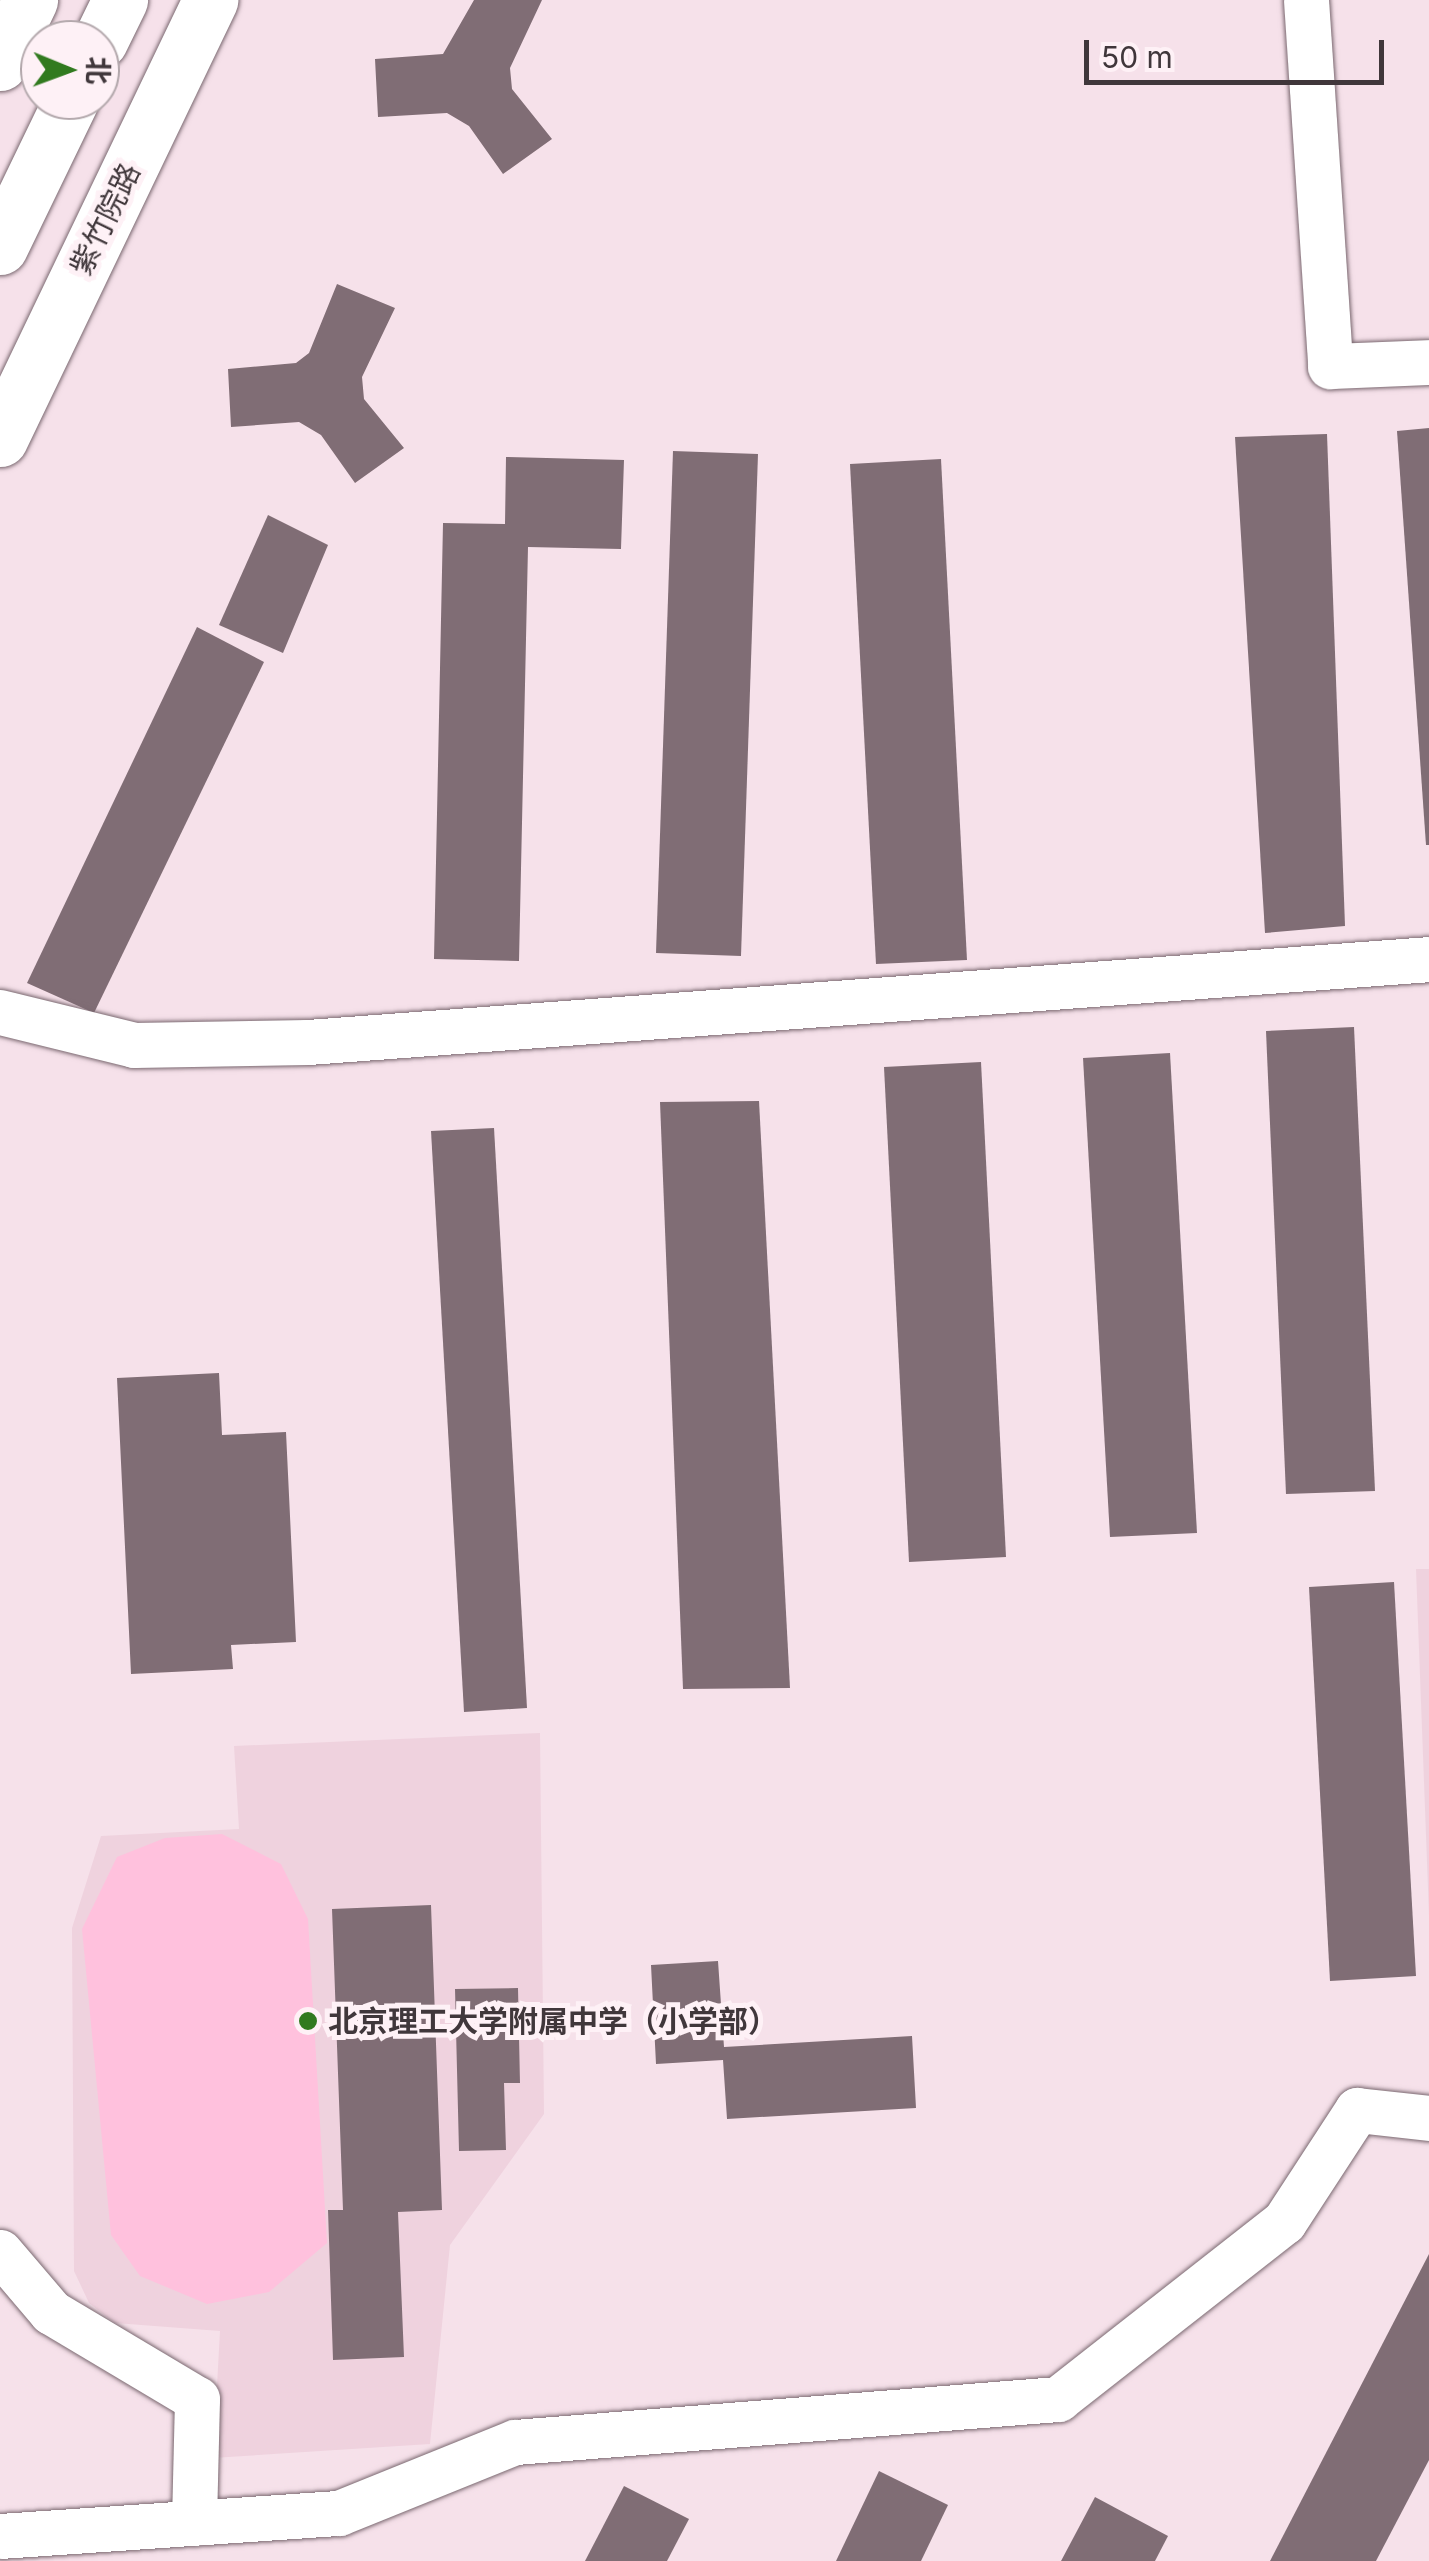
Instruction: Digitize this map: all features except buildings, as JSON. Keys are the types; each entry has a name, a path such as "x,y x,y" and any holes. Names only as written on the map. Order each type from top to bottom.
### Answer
{"main road":[{"path":"0,63 30,0"},
{"name":"紫竹院路","path":"0,438 210,0"},
{"path":"0,247 61,120"}],"street":[{"path":"1306,0 1330,366 1429,362"},
{"path":"0,1012 134,1045 308,1042 1429,959"},
{"path":"0,2536 339,2513 515,2442 1058,2398 1284,2222 1356,2110 1429,2118"},
{"path":"0,2252 51,2312 197,2399 194,2523"}],"shaded area":[{"path":"1416,1569 1429,1569 1429,1915"},
{"name":"北京理工大学附属中学（小学部）","path":"540,1733 544,2114 450,2245 430,2444 213,2458 220,2331 115,2323 89,2303 74,2271 72,1928 101,1836 239,1829 234,1746"},
{"path":"222,1834 281,1864 308,1919 327,2243 269,2292 207,2304 140,2276 111,2235 82,1929 117,1857 165,1838"}],"place":[{"name":"北京理工大学附属中学（小学部）","path":"308,2021"}]}
